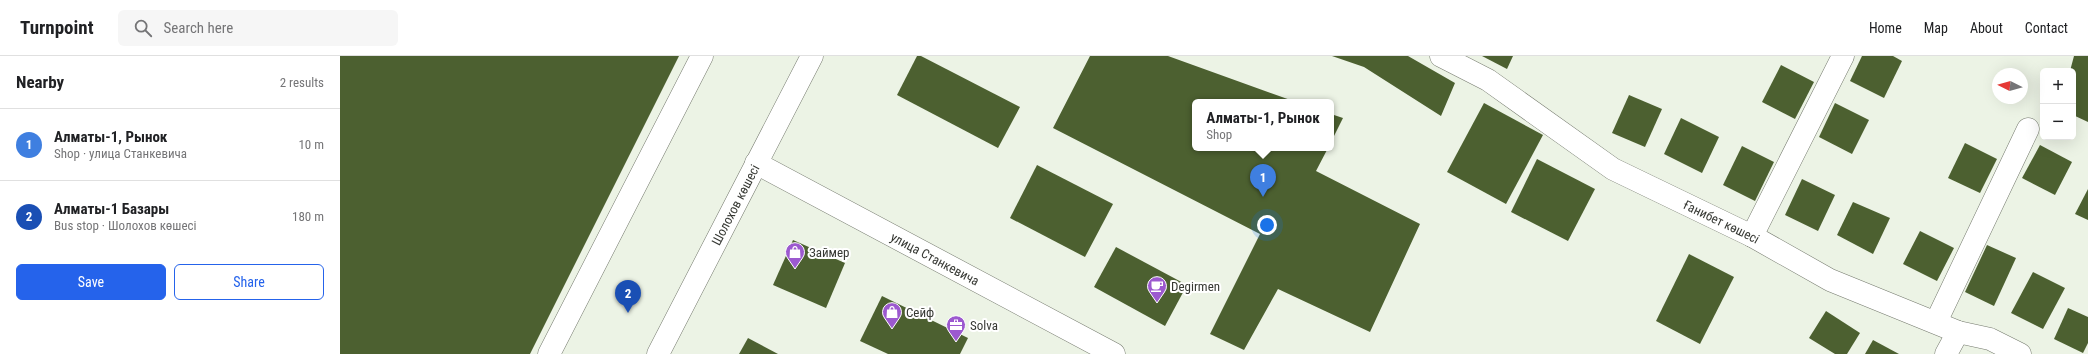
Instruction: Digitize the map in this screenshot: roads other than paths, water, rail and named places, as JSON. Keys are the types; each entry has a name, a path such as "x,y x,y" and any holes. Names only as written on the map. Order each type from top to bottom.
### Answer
{"street":[{"path":"549,354 702,56"},
{"name":"Шолохов көшесі","path":"658,354 812,56"},
{"name":"Ғанибет көшесі","path":"1441,56 1488,80 1613,169 1752,236 1830,280 1958,332 1990,339 2020,354"},
{"path":"1752,236 1843,56"},
{"path":"1936,322 2028,129"},
{"name":"улица Станкевича","path":"756,163 1114,354"},
{"path":"1948,353 1958,332"}],"place":[{"name":"Алматы-1, Рынок","path":"1263,197"},
{"name":"Займер","path":"795,269"},
{"name":"Degirmen","path":"1157,303"},
{"name":"Алматы-1 Базары","path":"628,313"},
{"name":"Сейф","path":"892,329"},
{"name":"Solva","path":"956,342"}]}
